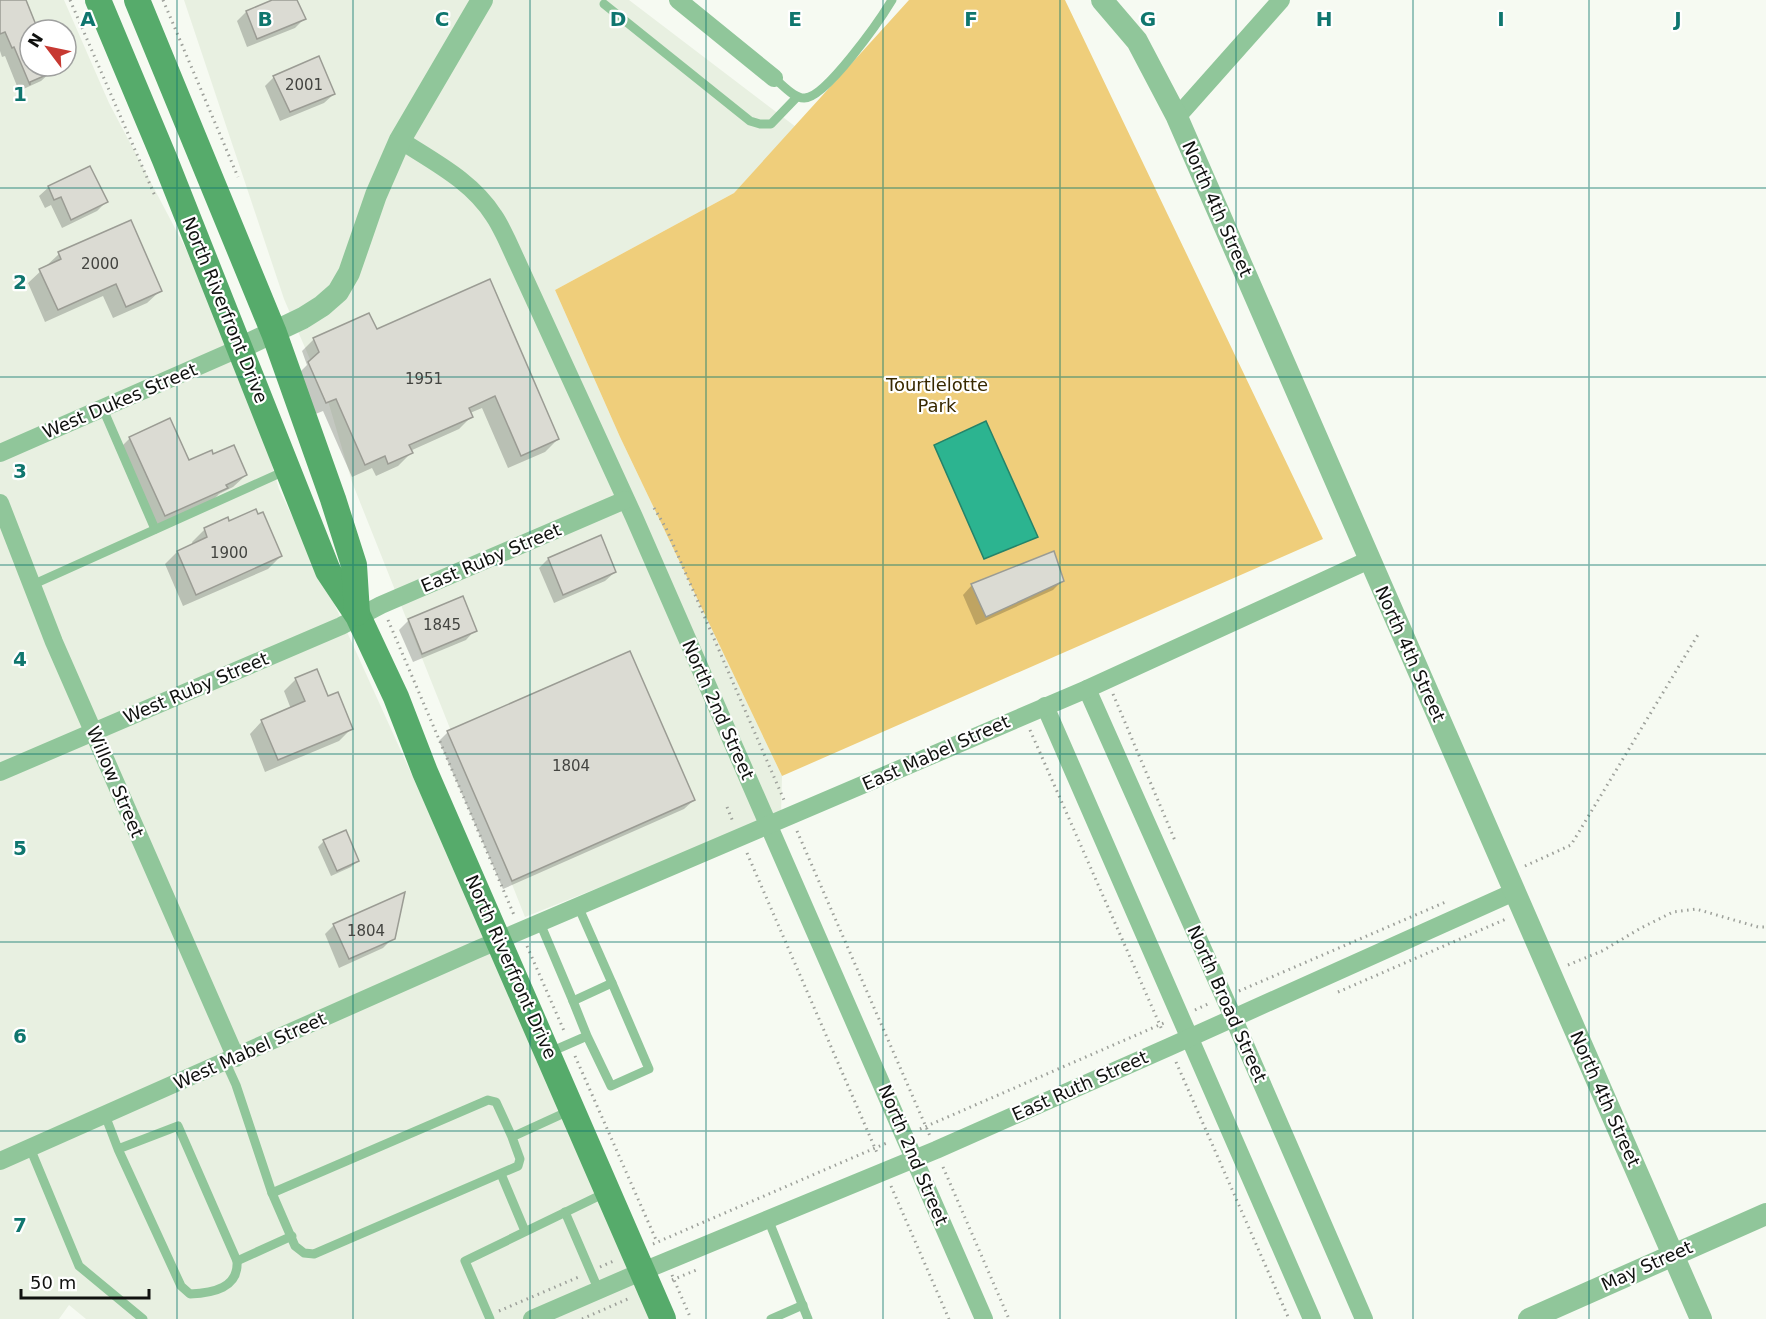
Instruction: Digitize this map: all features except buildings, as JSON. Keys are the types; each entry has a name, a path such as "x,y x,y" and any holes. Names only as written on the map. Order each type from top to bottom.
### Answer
{"main road":[{"name":"North Riverfront Drive","path":"98,0 165,160 328,571 358,616 396,697 425,772 510,936 559,1048 573,1109 663,1319"},
{"name":"North Riverfront Drive","path":"137,0 274,333 354,565 358,616"}],"street":[{"path":"240,348 313,312 338,292 349,273 376,195 400,140 482,0"},
{"path":"678,0 774,78"},
{"name":"North 4th Street","path":"1102,0 1137,41 1177,117 1701,1319"},
{"path":"1177,117 1281,0"},
{"name":"North 2nd Street","path":"400,140 454,175 476,193 494,215 507,240 626,500 984,1319"},
{"name":"West Dukes Street","path":"0,453 240,348"},
{"name":"East Ruby Street","path":"358,616 381,604 626,500"},
{"name":"Willow Street","path":"0,503 32,585 231,1060"},
{"name":"East Mabel Street","path":"510,936 1087,689 1369,560"},
{"name":"West Ruby Street","path":"0,772 341,626 358,616"},
{"name":"North Broad Street","path":"1087,689 1364,1319"},
{"path":"1046,706 1312,1319"},
{"name":"East Ruth Street","path":"532,1319 599,1291 638,1261 666,1261 936,1150 1514,892"},
{"name":"West Mabel Street","path":"0,1161 510,936"},
{"name":"May Street","path":"1529,1319 1766,1214"}],"lane":[{"path":"774,78 797,97 805,99 815,95 824,89 863,42 892,0"},
{"path":"604,4 750,121 771,124 797,97"},
{"path":"103,409 155,529"},
{"path":"32,585 289,469"},
{"path":"540,923 587,1036 611,1086 649,1069 579,906"},
{"path":"573,1001 612,983"},
{"path":"559,1048 587,1036"},
{"path":"231,1060 236,1085 273,1193 295,1246 304,1253 314,1254 501,1174 518,1166 520,1159 496,1102 488,1100 273,1193"},
{"path":"512,1137 573,1109"},
{"path":"105,1115 118,1149 181,1286 190,1293 209,1293 231,1283 238,1273 237,1261 178,1126 118,1149"},
{"path":"30,1148 79,1266 143,1319"},
{"path":"501,1174 525,1231"},
{"path":"489,1317 465,1261 608,1192"},
{"path":"565,1212 599,1291"},
{"path":"768,1219 808,1319"},
{"path":"237,1261 292,1236"},
{"path":"771,1319 802,1305"}],"path":[{"path":"70,0 157,201"},
{"path":"163,0 238,177"},
{"path":"654,508 666,528 1009,1319"},
{"path":"381,604 510,936 559,1048 658,1242"},
{"path":"1526,866 1571,845 1699,633"},
{"path":"1024,715 1289,1319"},
{"path":"727,807 949,1319"},
{"path":"489,1317 591,1272 638,1261 658,1242 1453,899"},
{"path":"1549,972 1602,951 1673,912 1696,909 1758,927 1766,927"},
{"path":"666,1261 692,1319"}],"shaded area":[{"path":"0,0 64,0 72,18 18,18 18,78 78,78 78,32 109,103 235,342 279,489 338,612 542,1062 654,1319 86,1319 69,1305 59,1319 0,1319"},
{"path":"184,0 629,0 796,127 734,193 555,290 620,437 782,776 781,815 525,917 352,482 328,401 284,299"},
{"path":"986,421 1038,537 984,559 934,445"}],"green space":[{"name":"Tourtlelotte Park","path":"909,0 1065,0 1323,539 782,776 620,437 555,290 734,193"}]}
